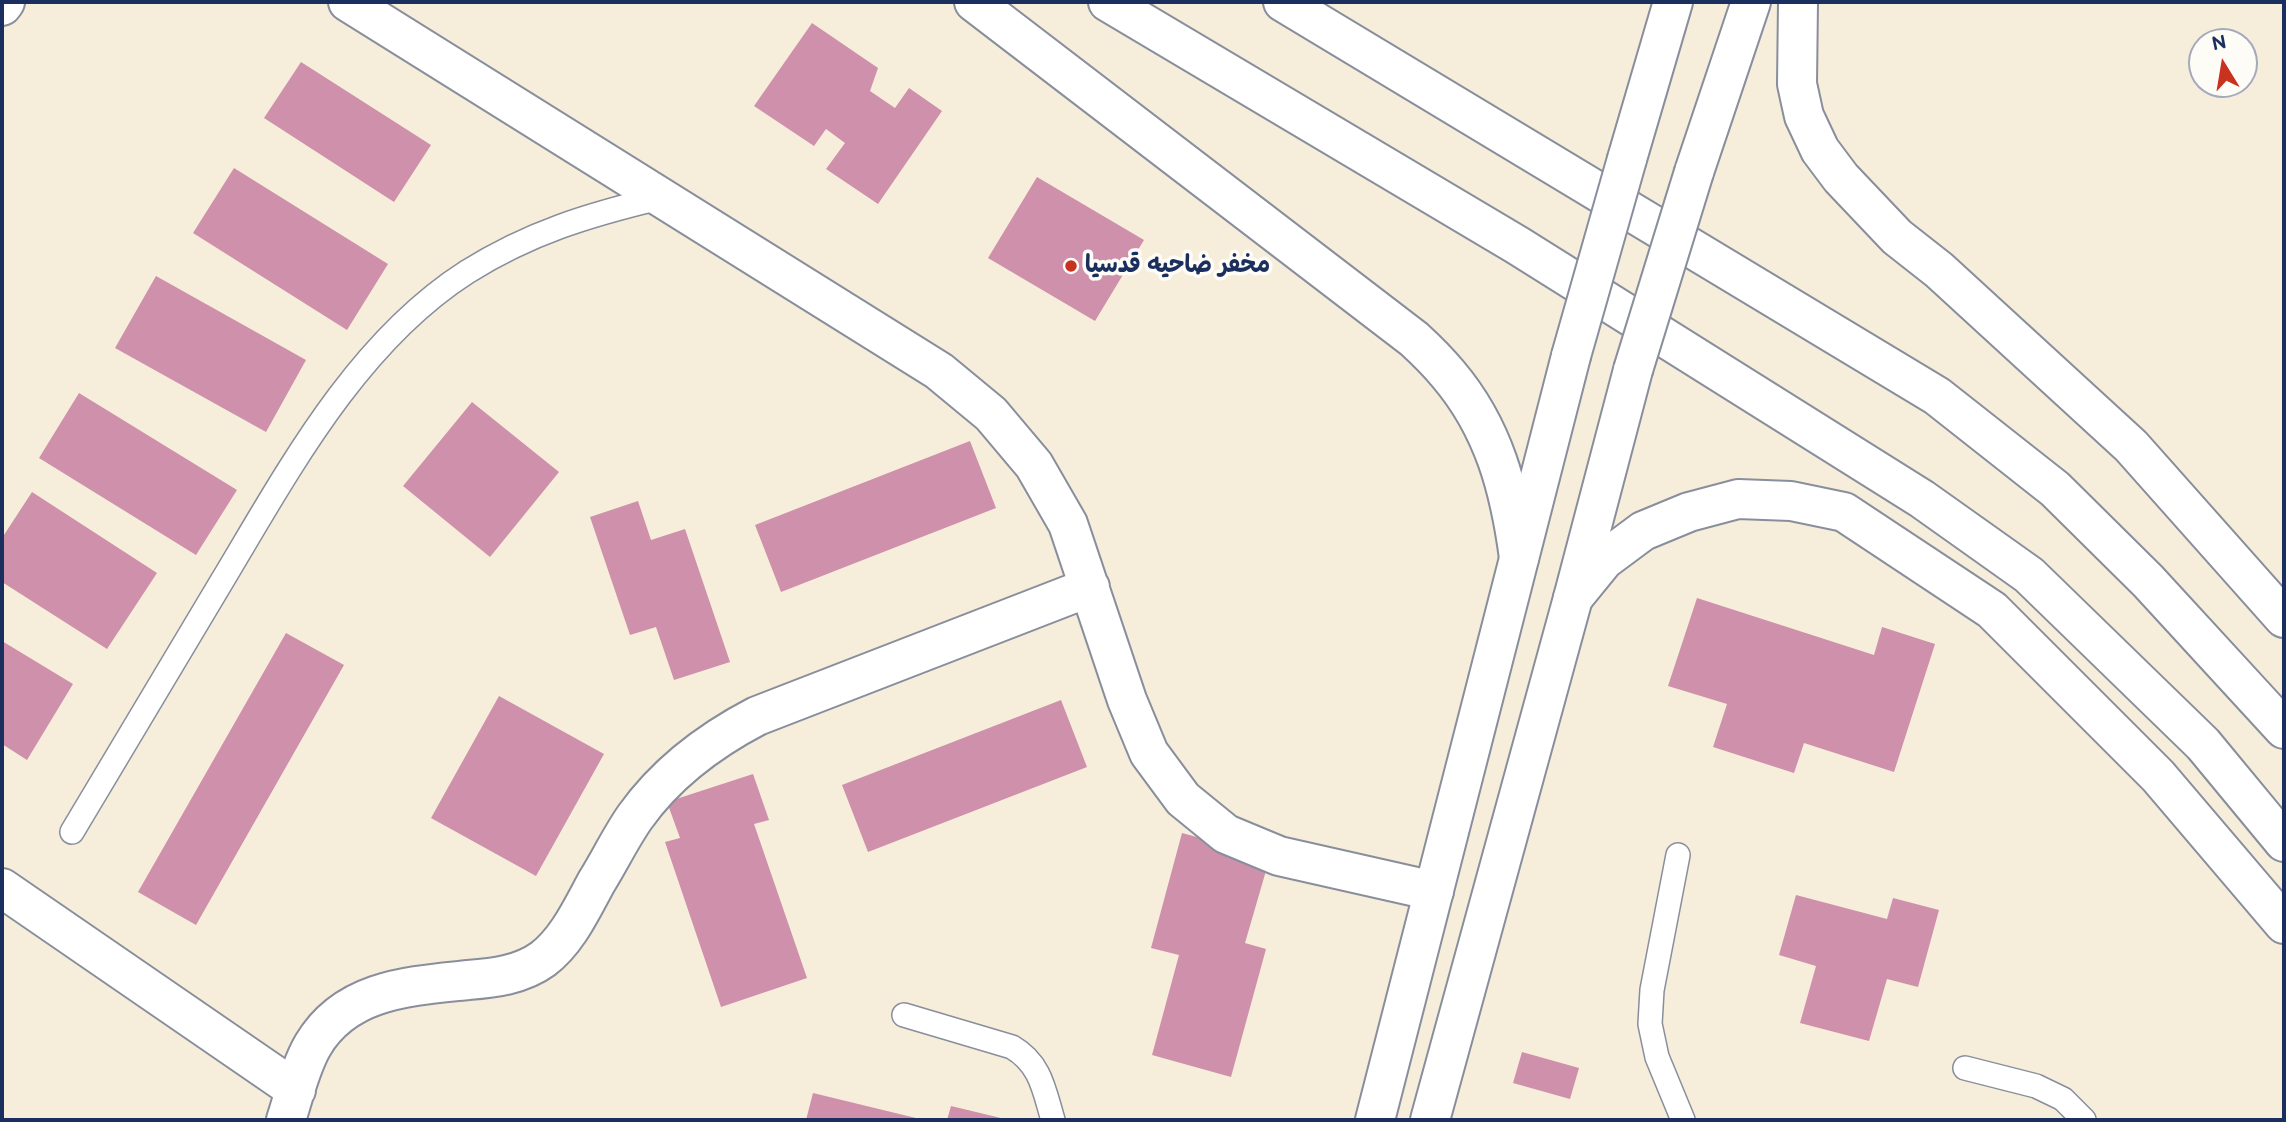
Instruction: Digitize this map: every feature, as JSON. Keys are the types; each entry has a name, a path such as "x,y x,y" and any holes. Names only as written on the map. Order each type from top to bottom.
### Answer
{"main road":[{"path":"2,6 5,2"},
{"path":"348,2 939,371 991,414 1034,465 1068,524 1127,700 1149,753 1183,799 1227,834 1279,856 1434,891"},
{"path":"974,2 1414,339 1449,375 1477,416 1499,461 1513,509 1519,558"},
{"path":"1108,2 1517,245 1910,491 1965,529 2029,575 2203,744 2284,842"},
{"path":"1283,2 1937,396 2055,489 2148,581 2284,729"},
{"path":"1375,1120 1571,356 1673,2"},
{"path":"1430,1120 1633,370 1694,172 1751,2"},
{"path":"1798,2 1797,84 1804,116 1820,150 1842,178 1897,237 1939,270 2131,446 2284,618"},
{"path":"1573,598 1604,560 1643,531 1689,512 1738,499 1791,501 1844,512 1992,610 2158,776 2284,924"},
{"path":"2,888 291,1105 312,1047 330,1022 354,1004 382,992 410,986 494,978 519,972 542,960 561,943 634,818 659,786 721,735 757,716 1090,587"}],"lane":[{"path":"72,832 242,547 321,421 362,365 411,315 466,273 526,239 591,214 659,198"},
{"path":"1678,855 1652,990 1650,1024 1657,1057 1683,1120"},
{"path":"904,1015 1012,1047 1023,1054 1032,1062 1038,1073 1054,1120"},
{"path":"1965,1068 2036,1086 2063,1099 2084,1120"}],"building":[{"path":"812,23 878,68 870,91 895,108 909,88 942,111 878,204 826,169 845,143 826,129 814,146 754,106"},
{"path":"301,62 431,145 394,202 264,118"},
{"path":"234,168 388,264 347,330 193,233"},
{"path":"1037,177 1144,240 1095,321 988,258"},
{"path":"156,276 306,360 266,432 115,348"},
{"path":"79,393 237,490 196,555 39,458"},
{"path":"472,402 559,472 490,557 403,486"},
{"path":"970,441 996,508 781,592 755,525"},
{"path":"32,492 157,573 107,649 2,582 2,538"},
{"path":"638,501 651,540 685,529 730,662 674,680 656,627 630,635 590,517"},
{"path":"1697,598 1874,655 1882,627 1935,644 1894,772 1804,743 1794,773 1713,747 1727,704 1668,686"},
{"path":"286,633 344,665 196,925 138,892"},
{"path":"2,641 73,684 27,760 2,744"},
{"path":"499,696 604,754 536,876 431,818"},
{"path":"1061,700 1087,767 868,852 842,785"},
{"path":"753,774 769,820 754,824 807,978 721,1007 665,842 680,838 667,802"},
{"path":"1182,833 1270,857 1245,943 1266,949 1231,1077 1152,1055 1179,955 1151,948"},
{"path":"1796,895 1887,919 1893,898 1939,910 1918,987 1887,979 1869,1041 1800,1023 1816,966 1779,955"},
{"path":"1522,1052 1579,1068 1570,1099 1513,1083"},
{"path":"813,1093 920,1119 920,1120 806,1120"},
{"path":"951,1106 1005,1119 1005,1120 947,1120"}],"place":[{"name":"مخفر ضاحيه قدسيا","path":"1071,266"}]}
